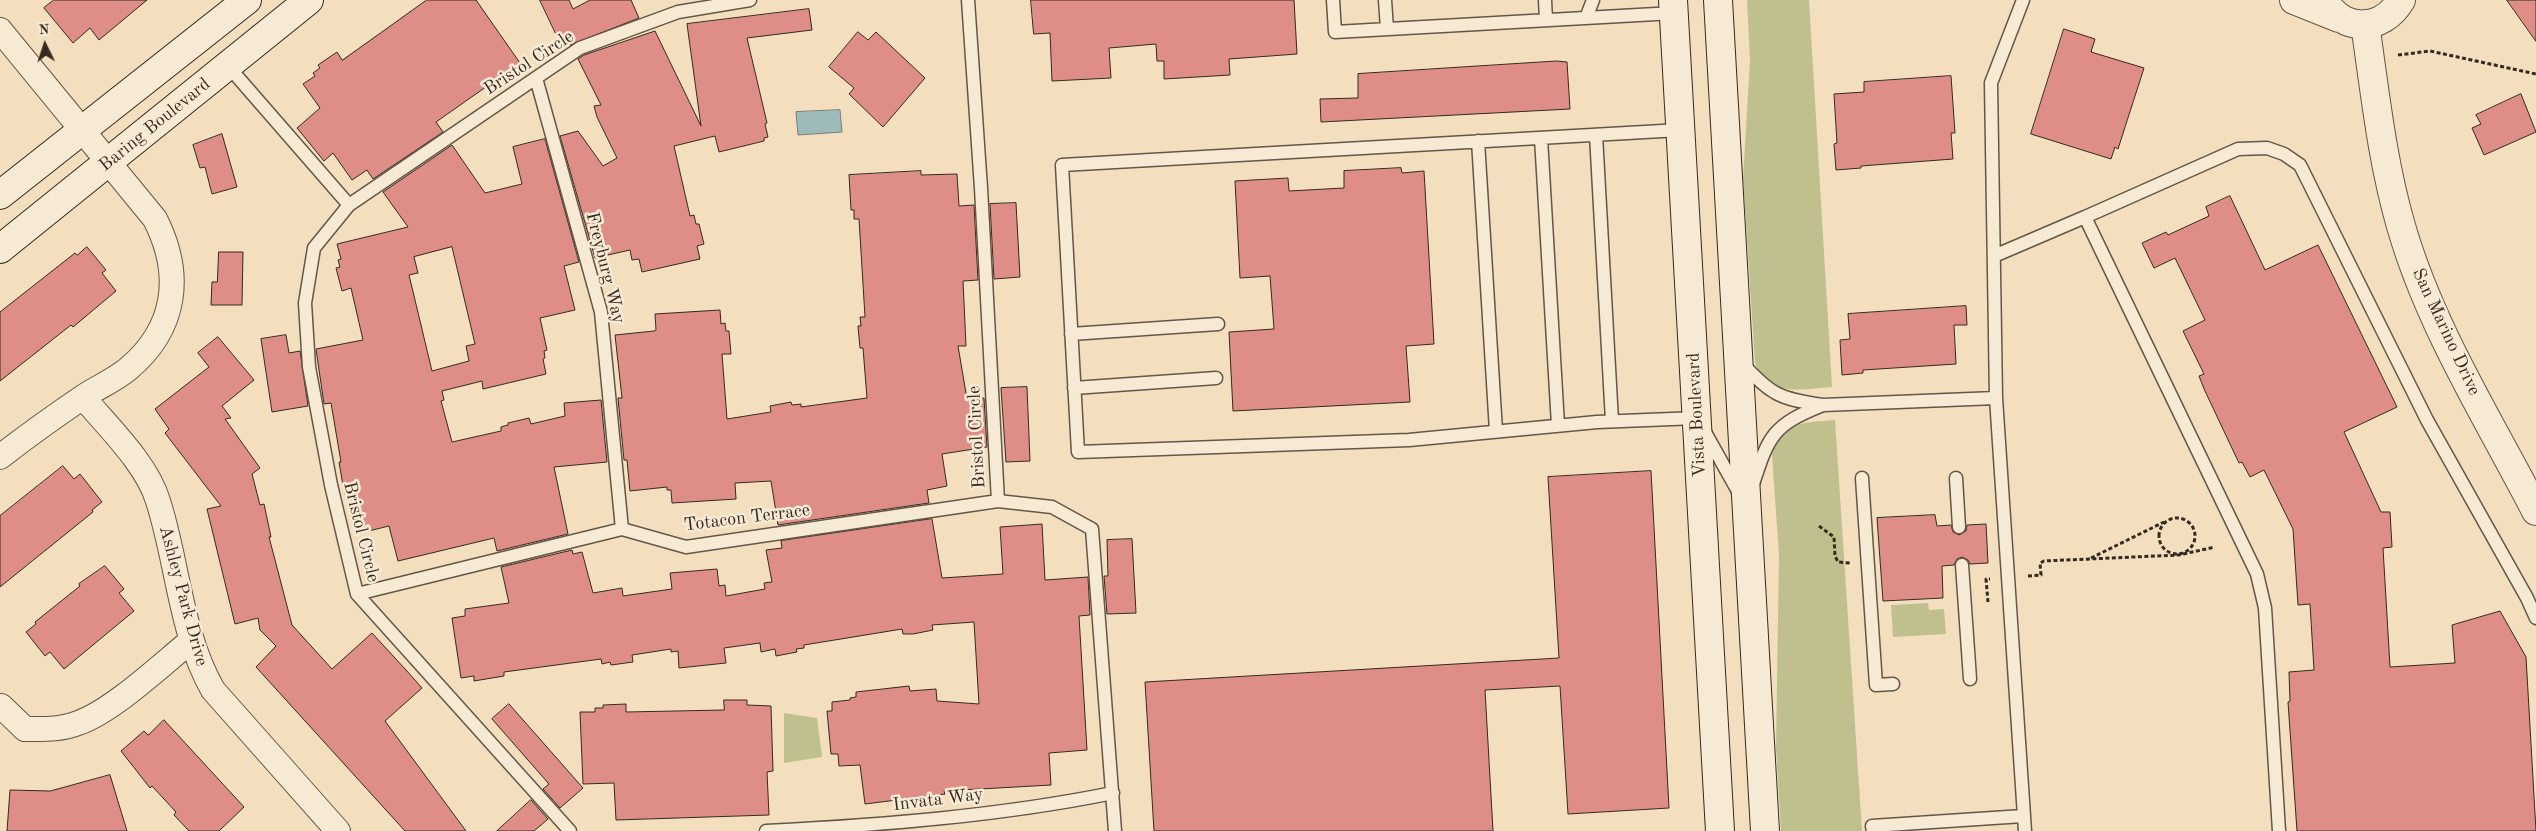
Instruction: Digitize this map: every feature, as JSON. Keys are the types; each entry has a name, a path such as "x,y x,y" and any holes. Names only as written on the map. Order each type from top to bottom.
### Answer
{"main road":[{"path":"0,196 82,129 247,0"},
{"name":"Baring Boulevard","path":"0,249 309,0"},
{"path":"1718,0 1765,831"},
{"path":"2294,0 2372,24 2389,15 2401,0"},
{"name":"Vista Boulevard","path":"1673,6 1720,831"},
{"name":"San Marino Drive","path":"2343,14 2416,272 2435,318 2536,511"}],"street":[{"path":"0,30 155,219 165,239 171,260 171,295 162,328 148,351 127,370 83,397 0,457"},
{"name":"Ashley Park Drive","path":"83,397 147,476 158,500 192,640 200,667 213,690 338,831"},
{"path":"1,706 25,728 52,729 78,724 101,712 192,640"}],"lane":[{"name":"Bristol Circle","path":"570,831 358,594 331,485 309,367 304,303 314,248 349,205 580,48 678,12 750,0"},
{"name":"Bristol Circle","path":"968,0 981,188 998,501 1052,507 1092,529 1115,831"},
{"path":"1333,0 1335,32 1586,18 1673,6"},
{"path":"1386,0 1387,29"},
{"path":"1544,0 1546,20"},
{"path":"1586,18 1593,0"},
{"path":"2023,0 1991,83 1996,398 2024,831"},
{"path":"228,66 349,205"},
{"name":"Freyburg Way","path":"536,78 601,312 622,529"},
{"path":"1680,130 1062,164 1078,452 1409,440 1612,421 1697,418 1746,506"},
{"path":"1596,135 1612,421"},
{"path":"1541,138 1558,426"},
{"path":"1478,141 1496,431"},
{"path":"1994,256 2238,149 2267,148 2284,154 2300,165 2426,420 2527,598 2536,618"},
{"path":"2085,217 2257,574 2265,608 2279,831"},
{"path":"1071,334 1218,324"},
{"path":"1738,359 1758,381 1778,396 1822,404 1996,398"},
{"path":"1074,388 1216,378"},
{"path":"1746,506 1767,443 1776,430 1803,413 1822,404"},
{"path":"1862,478 1876,685 1893,684"},
{"path":"1956,478 1959,527"},
{"name":"Totacon Terrace","path":"358,594 622,529 686,547 998,501"},
{"path":"1962,565 1970,679"},
{"name":"Invata Way","path":"766,831 871,826 1054,805 1113,793"},
{"path":"1873,831 1872,826 2024,816"}],"path":[{"path":"2398,55 2430,50 2536,74"},
{"path":"2089,559 2167,521 2176,518 2185,519 2193,525 2196,535 2194,544 2188,551 2179,555 2169,553 2162,546 2159,537 2161,528 2167,521"},
{"path":"1819,526 1834,537 1835,556 1838,562 1868,562"},
{"path":"2028,576 2041,575 2040,564 2044,561 2179,555 2215,547"},
{"path":"1988,602 1986,579 1992,579"}],"green space":[{"path":"1747,0 1809,0 1832,387 1786,389 1776,386 1767,381 1760,373 1755,362 1743,179 1750,61"},
{"path":"1835,420 1862,831 1781,831 1776,747 1779,555 1772,455 1781,435 1788,429 1804,423"},
{"path":"1928,603 1929,610 1944,609 1946,634 1893,637 1891,605"},
{"path":"784,713 817,718 822,757 784,763"}],"water":[{"path":"840,110 842,132 798,135 796,112"}],"building":[{"path":"54,0 147,0 99,40 90,28 73,43 44,8"},
{"path":"427,0 476,0 520,63 436,122 443,132 373,179 367,170 352,180 333,153 324,161 297,128 320,108 303,84 315,76 313,73 320,68 318,65 337,52 342,60"},
{"path":"540,0 569,0 573,9 590,0 631,0 639,18 570,45 566,36 559,40"},
{"path":"1031,0 1294,0 1297,54 1229,59 1230,75 1164,79 1164,61 1157,61 1156,44 1109,48 1111,78 1052,81 1050,33 1034,34"},
{"path":"2507,0 2536,0 2536,41"},
{"path":"809,9 812,30 747,38 767,123 765,124 768,137 764,138 764,141 719,152 715,136 674,146 690,216 694,215 696,224 699,224 704,244 697,246 700,259 642,272 639,259 632,260 630,250 595,258 560,136 578,131 603,166 617,158 597,117 594,106 601,105 578,59 584,55 655,31 701,126 687,24"},
{"path":"2064,29 2095,39 2091,52 2144,68 2118,149 2115,147 2111,159 2031,134"},
{"path":"858,32 868,40 876,32 925,78 883,127 849,94 854,88 829,67"},
{"path":"1557,61 1567,62 1570,109 1321,122 1320,99 1358,98 1358,74"},
{"path":"1951,76 1955,133 1951,133 1953,159 1861,166 1861,168 1836,170 1834,144 1837,143 1834,94 1864,92 1864,82"},
{"path":"2521,94 2536,132 2484,155 2472,128 2481,124 2476,115"},
{"path":"222,134 237,187 212,194 205,167 200,168 193,145"},
{"path":"545,139 579,262 564,266 575,310 540,318 547,350 544,351 545,358 543,359 546,374 483,389 482,381 442,391 444,400 441,401 452,442 501,431 501,427 508,425 508,423 529,418 531,424 565,416 564,403 601,400 607,462 554,467 568,534 497,551 494,538 398,561 389,526 356,534 343,486 331,403 324,404 316,349 363,340 351,288 342,291 336,268 340,267 338,260 341,259 337,244 408,227 383,192 452,145 485,193 522,184 513,147","holes":["452,247 475,344 466,346 469,361 432,371 409,275 418,273 414,257"]},
{"path":"1401,168 1402,173 1424,171 1434,344 1406,346 1410,402 1233,411 1229,332 1274,329 1270,276 1240,278 1235,181 1288,178 1289,191 1344,188 1344,171"},
{"path":"921,171 921,175 957,174 959,206 974,205 978,280 963,281 966,346 958,346 967,399 984,398 987,447 942,454 947,486 927,490 929,503 778,525 771,481 735,483 736,499 672,503 671,490 667,490 667,487 630,491 627,460 624,460 618,398 622,398 615,335 656,330 655,314 720,310 721,324 725,323 726,331 729,331 731,354 722,354 727,419 771,412 770,406 791,402 792,405 801,404 801,407 867,398 863,348 860,348 858,326 861,326 860,317 865,317 859,219 854,219 854,210 851,210 849,175"},
{"path":"2230,196 2265,270 2318,245 2397,407 2344,432 2381,512 2390,512 2392,547 2383,548 2390,667 2455,663 2452,625 2500,611 2526,657 2536,831 2297,831 2288,702 2290,701 2289,672 2314,670 2310,604 2298,605 2293,529 2264,470 2250,477 2242,462 2239,463 2205,391 2199,376 2204,374 2183,331 2205,320 2175,258 2154,268 2142,243 2166,232 2168,235 2209,216 2206,207"},
{"path":"1016,203 1020,277 994,279 990,204"},
{"path":"87,247 106,270 102,273 116,291 73,327 71,325 0,381 0,312 75,253 77,255"},
{"path":"219,252 243,252 242,305 211,305 212,282 217,282"},
{"path":"1966,306 1967,325 1954,325 1956,364 1863,370 1863,373 1842,375 1840,340 1850,339 1848,314"},
{"path":"286,335 289,353 300,351 308,406 272,412 261,339"},
{"path":"218,337 254,380 222,406 231,418 225,419 260,468 252,474 260,505 264,504 271,537 269,537 292,625 332,669 372,633 422,688 385,721 466,831 405,831 256,667 276,646 260,630 258,618 235,624 207,509 221,506 165,433 169,429 155,409 209,367 198,353"},
{"path":"1027,387 1030,461 1006,462 1001,388"},
{"path":"63,466 74,479 80,474 102,502 92,510 93,512 0,587 0,516"},
{"path":"1651,471 1669,808 1568,814 1560,686 1485,690 1493,831 1154,831 1145,682 1559,658 1548,477"},
{"path":"1935,515 1937,526 1951,525 1953,532 1959,535 1966,531 1967,525 1986,524 1988,563 1970,564 1968,560 1962,557 1957,559 1954,565 1942,566 1943,598 1883,601 1877,518"},
{"path":"932,519 942,578 1003,574 1000,527 1042,524 1045,580 1088,577 1090,615 1079,616 1087,750 1049,753 1051,785 944,791 945,794 865,804 860,765 839,766 838,754 831,754 827,711 832,711 832,702 850,700 850,698 856,697 856,692 909,686 910,691 936,689 937,701 979,704 974,622 932,625 933,630 913,634 903,634 902,629 804,645 804,648 796,649 797,652 776,656 775,649 761,652 760,643 724,648 726,663 679,668 678,651 671,652 671,649 632,655 633,662 611,665 610,662 602,664 601,659 504,672 504,676 474,681 474,676 461,678 452,618 465,616 465,609 509,603 501,567 572,550 573,554 582,552 593,593 622,588 623,596 672,589 670,573 717,569 719,586 725,585 726,596 765,589 764,583 772,582 766,550 782,548 781,541"},
{"path":"1132,539 1136,613 1107,614 1104,576 1108,576 1107,540"},
{"path":"105,566 124,589 119,593 134,611 64,669 50,652 45,656 26,632 36,624 35,622 80,586 79,584"},
{"path":"724,700 747,700 747,705 771,706 773,771 767,772 769,815 616,820 614,783 583,784 580,712 595,712 595,708 603,708 603,705 626,704 626,712 724,710"},
{"path":"509,704 583,788 560,808 543,789 549,784 492,719"},
{"path":"164,720 244,807 219,831 189,831 174,815 176,812 152,786 150,788 121,751 144,731 148,735"},
{"path":"110,775 127,831 7,831 10,790 50,791"},
{"path":"531,800 548,819 534,831 497,831"}]}
